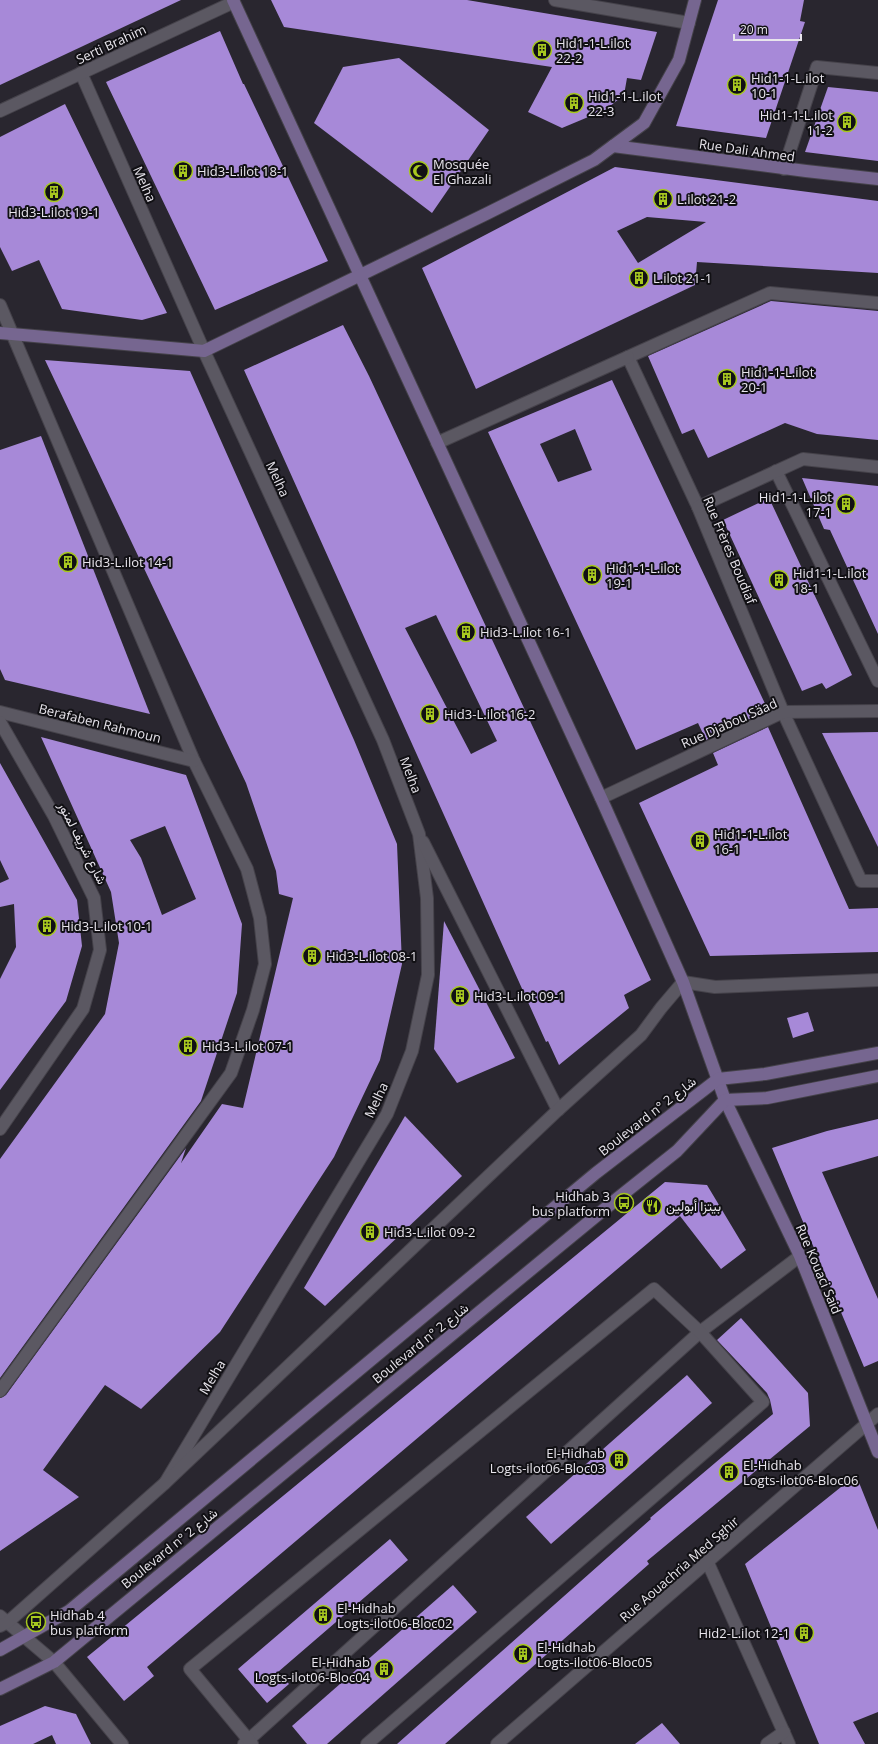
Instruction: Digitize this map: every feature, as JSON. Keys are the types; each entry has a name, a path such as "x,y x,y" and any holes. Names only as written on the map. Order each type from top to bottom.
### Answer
{"street":[{"path":"556,0 689,23"},
{"path":"0,332 204,351 594,160 644,122 680,60 695,0"},
{"name":"Serti Brahim","path":"0,111 234,1"},
{"name":"Rue Kouaci Said","path":"234,1 359,276 601,798 683,982 725,1100 800,1256 873,1424 878,1452"},
{"path":"784,168 816,67 878,73"},
{"name":"Melha","path":"81,73 204,351 383,740 419,834 427,898 428,975 412,1051 387,1114 165,1483"},
{"name":"Rue Dali Ahmed","path":"613,146 878,179"},
{"path":"437,443 770,293 878,303"},
{"path":"0,305 194,761 247,869 260,918 265,964 253,1010 231,1073 0,1391"},
{"name":"Rue Frères Boudiaf","path":"628,357 698,507 783,712 861,881 878,881"},
{"path":"698,507 803,459 878,467"},
{"path":"776,471 878,681"},
{"name":"Rue Djabou Säad","path":"601,798 783,712 878,711"},
{"name":"Berafaben Rahmoun","path":"0,712 194,761"},
{"name":"شارع شريف لمنور","path":"0,722 54,816 94,898 100,950 83,1009 0,1129"},
{"path":"419,834 558,1110"},
{"path":"122,1744 54,1662 24,1636 3,1621 165,1483 558,1110 641,1035 683,982 714,987 878,980"},
{"path":"718,1079 765,1074 878,1053"},
{"path":"725,1100 767,1098 878,1076"},
{"name":"Boulevard n° شارع 2","path":"0,1650 70,1611 596,1173 718,1079"},
{"name":"Boulevard n° شارع 2","path":"0,1689 54,1662 677,1151 725,1100"},
{"path":"367,1744 763,1402 700,1332 654,1288 190,1669 248,1743 700,1332 800,1256"},
{"name":"Rue Aouachria Med Sghir","path":"497,1744 873,1424 878,1414"},
{"path":"708,1563 789,1744"},
{"path":"767,1744 784,1732"}],"building":[{"path":"0,0 181,0 0,85"},
{"name":"Hid1-1-L.ilot 22-2","path":"271,0 467,0 657,32 641,80 627,78 624,95 605,110 562,128 528,112 552,67 284,27"},
{"name":"Hid1-1-L.ilot 10-1","path":"718,0 804,0 800,21 805,22 766,138 676,126"},
{"name":"Hid3-L.ilot 18-1","path":"220,31 243,84 328,261 215,310 106,82"},
{"name":"Mosquée El Ghazali","path":"399,58 489,130 432,213 314,123 343,67"},
{"name":"Hid1-1-L.ilot 11-2","path":"828,87 878,92 878,161 805,152"},
{"name":"Hid3-L.ilot 19-1","path":"65,104 167,313 142,320 62,309 39,260 12,271 0,247 0,137"},
{"name":"L.ilot 21-1","path":"615,167 878,201 878,273 697,262 695,285 476,389 422,268","holes":["647,217 706,222 638,263 617,231"]},
{"name":"Hid1-1-L.ilot 20-1","path":"771,301 878,311 878,440 817,434 785,423 708,458 694,429 682,434 648,356"},
{"path":"343,325 369,376 651,980 624,995 629,1008 559,1065 548,1041 546,1042 244,370","holes":["436,615 497,741 471,754 405,628"]},
{"name":"Hid3-L.ilot 08-1","path":"45,360 190,371 354,740 397,844 402,964 380,1060 334,1157 220,1332 141,1409 105,1385 43,1470 79,1497 0,1551 0,1398 6,1395 186,1148 181,1163 222,1104 243,1108 293,898 279,894 276,871 246,783"},
{"name":"Hid1-1-L.ilot 19-1","path":"612,380 768,710 706,740 698,723 636,750 488,432","holes":["575,429 592,470 558,482 540,444"]},
{"name":"Hid3-L.ilot 14-1","path":"41,436 150,714 5,680 0,669 0,450"},
{"path":"802,478 878,486 878,634 830,530 824,529"},
{"name":"Hid1-1-L.ilot 18-1","path":"769,498 852,675 826,689 822,683 802,691 723,520"},
{"name":"Hid1-1-L.ilot 16-1","path":"768,727 849,909 878,908 878,952 710,956 639,803 718,765 713,753"},
{"path":"878,732 878,847 822,733"},
{"name":"Hid3-L.ilot 07-1","path":"41,737 186,775 242,924 237,993 201,1101 0,1378 0,1159 105,1014 119,943 111,892","holes":["165,826 196,899 162,915 141,858 130,840"]},
{"name":"Hid3-L.ilot 10-1","path":"0,763 77,900 82,946 66,1001 0,1090 0,979 16,947 14,904 0,907 0,883 9,879 0,860"},
{"name":"Hid3-L.ilot 09-1","path":"444,921 515,1058 457,1083 434,1049"},
{"path":"808,1012 814,1031 793,1038 787,1018"},
{"name":"Hid3-L.ilot 09-2","path":"405,1116 462,1176 325,1306 304,1288"},
{"path":"878,1119 878,1156 822,1172 878,1299 878,1361 864,1367 772,1148 827,1131"},
{"path":"665,1182 707,1185 746,1250 721,1269 680,1216 147,1667 154,1676 124,1701 87,1657"},
{"path":"741,1318 808,1393 810,1426 647,1561 649,1564 445,1744 397,1744 651,1519 650,1518 773,1414 767,1393 717,1340"},
{"name":"El-Hidhab Logts-ilot06-Bloc03","path":"687,1375 712,1403 551,1544 526,1517"},
{"name":"Hid2-L.ilot 12-1","path":"856,1475 878,1530 878,1712 853,1722 865,1744 819,1744 745,1564"},
{"name":"El-Hidhab Logts-ilot06-Bloc02","path":"390,1539 408,1560 278,1672 289,1684 267,1703 238,1669"},
{"name":"El-Hidhab Logts-ilot06-Bloc04","path":"453,1585 477,1612 327,1744 307,1744 292,1726"},
{"path":"45,1706 76,1714 91,1744 56,1744 52,1735 33,1744 0,1744 0,1726"},
{"path":"662,1723 680,1744 635,1744"}],"place":[{"name":"Hid1-1-L.ilot 22-2","path":"542,50"},
{"name":"Hid1-1-L.ilot 10-1","path":"737,85"},
{"name":"Hid1-1-L.ilot 22-3","path":"574,103"},
{"name":"Hid1-1-L.ilot 11-2","path":"847,122"},
{"name":"Hid3-L.ilot 18-1","path":"183,171"},
{"name":"Mosquée El Ghazali","path":"419,171"},
{"name":"Hid3-L.ilot 19-1","path":"54,192"},
{"name":"L.ilot 21-2","path":"663,199"},
{"name":"L.ilot 21-1","path":"639,278"},
{"name":"Hid1-1-L.ilot 20-1","path":"727,379"},
{"name":"Hid1-1-L.ilot 17-1","path":"846,504"},
{"name":"Hid3-L.ilot 14-1","path":"68,562"},
{"name":"Hid1-1-L.ilot 19-1","path":"592,575"},
{"name":"Hid1-1-L.ilot 18-1","path":"779,580"},
{"name":"Hid3-L.ilot 16-1","path":"466,632"},
{"name":"Hid3-L.ilot 16-2","path":"430,714"},
{"name":"Hid1-1-L.ilot 16-1","path":"700,841"},
{"name":"Hid3-L.ilot 10-1","path":"47,926"},
{"name":"Hid3-L.ilot 08-1","path":"312,956"},
{"name":"Hid3-L.ilot 09-1","path":"460,996"},
{"name":"Hid3-L.ilot 07-1","path":"188,1046"},
{"name":"Hidhab 3 bus platform","path":"624,1203"},
{"name":"بيتزا أبولين","path":"652,1206"},
{"name":"Hid3-L.ilot 09-2","path":"370,1232"},
{"name":"El-Hidhab Logts-ilot06-Bloc03","path":"619,1460"},
{"name":"El-Hidhab Logts-ilot06-Bloc06","path":"729,1472"},
{"name":"El-Hidhab Logts-ilot06-Bloc02","path":"323,1615"},
{"name":"Hidhab 4 bus platform","path":"36,1622"},
{"name":"Hid2-L.ilot 12-1","path":"804,1633"},
{"name":"El-Hidhab Logts-ilot06-Bloc05","path":"523,1654"},
{"name":"El-Hidhab Logts-ilot06-Bloc04","path":"384,1669"}]}
